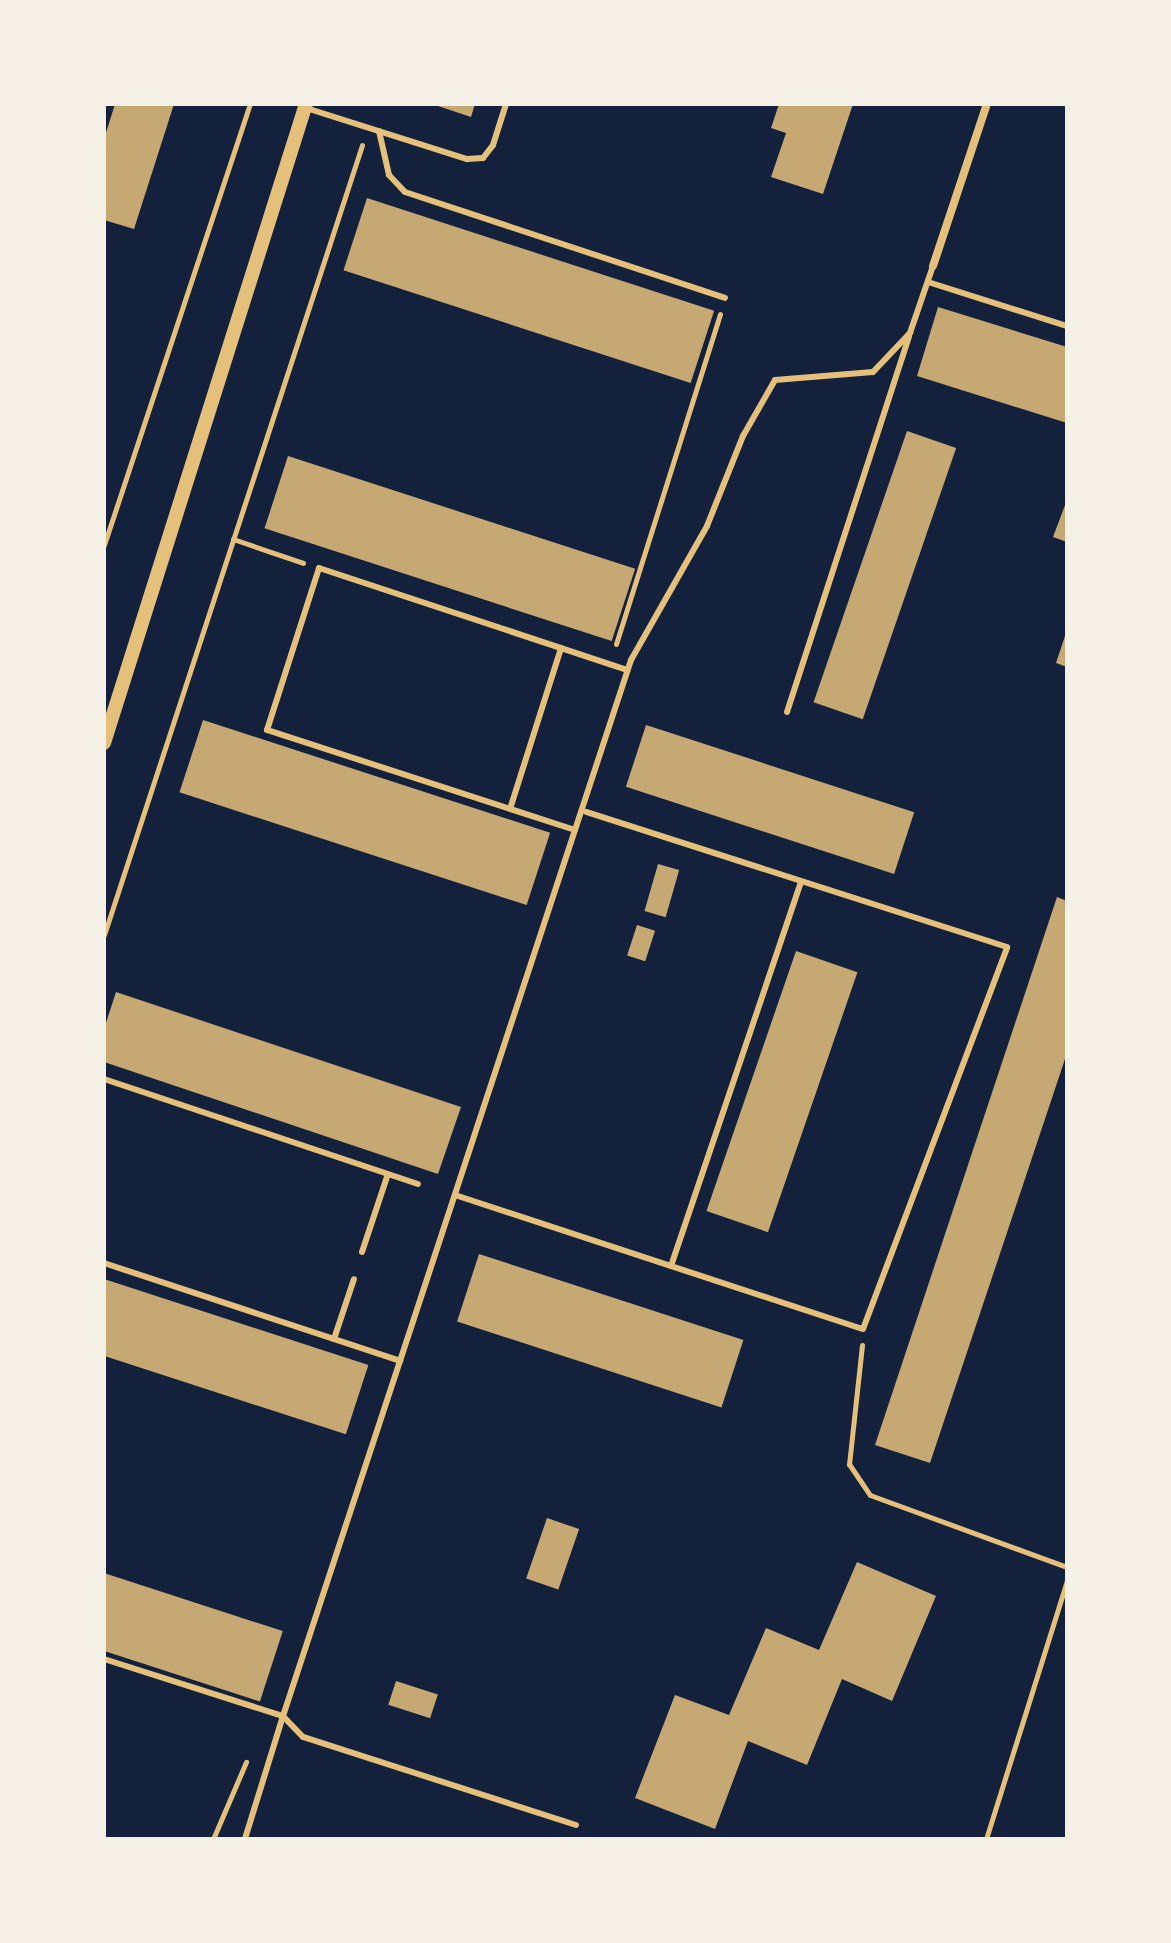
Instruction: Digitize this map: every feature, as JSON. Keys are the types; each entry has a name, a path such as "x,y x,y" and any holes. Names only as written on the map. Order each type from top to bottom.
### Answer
{"street":[{"path":"104,743 306,106"}],"lane":[{"path":"306,106 368,128 483,158 506,104"},
{"path":"787,712 987,104"},
{"path":"379,131 389,175 405,192 725,298"},
{"path":"928,282 1067,326"},
{"path":"245,1839 575,830 586,812 628,670 707,526 743,436 775,380 873,372 910,333"},
{"path":"575,830 267,730 319,568 628,670"},
{"path":"510,809 561,648"},
{"path":"455,1195 863,1329 1007,947 586,812"},
{"path":"671,1266 801,883"},
{"path":"104,1079 387,1177 418,1184"},
{"path":"362,1252 387,1177"},
{"path":"104,1263 400,1361"},
{"path":"334,1339 354,1279"},
{"path":"104,1659 283,1716 303,1737 576,1825"}],"path":[{"path":"104,545 250,104"},
{"path":"104,935 368,128"},
{"path":"233,539 319,568"},
{"path":"863,1329 849,1464 859,1483 870,1495 1067,1567"},
{"path":"986,1839 1067,1581"}],"building":[{"path":"115,104 174,104 134,229 104,220 104,139"},
{"path":"432,104 475,104 471,117"},
{"path":"779,104 853,104 823,194 771,177 786,133 771,128"},
{"path":"367,198 714,311 691,383 344,270"},
{"path":"938,307 1067,347 1067,423 917,376"},
{"path":"907,431 956,448 863,719 814,702"},
{"path":"288,456 635,569 612,641 265,528"},
{"path":"1067,500 1067,542 1053,537"},
{"path":"1067,633 1067,667 1056,663"},
{"path":"203,720 550,833 527,905 180,792"},
{"path":"646,725 914,812 894,874 626,787"},
{"path":"658,864 679,870 666,917 644,911"},
{"path":"1057,897 1067,901 1067,1053 930,1463 875,1445"},
{"path":"637,925 655,931 645,961 627,955"},
{"path":"796,951 857,972 768,1232 706,1211"},
{"path":"116,992 461,1107 438,1174 104,1062 104,1029"},
{"path":"479,1254 743,1340 721,1407 457,1322"},
{"path":"104,1279 368,1365 346,1434 104,1356"},
{"path":"547,1518 579,1529 558,1590 526,1579"},
{"path":"857,1562 936,1596 892,1701 842,1679 807,1765 748,1741 715,1829 635,1798 675,1695 729,1715 766,1628 819,1650"},
{"path":"104,1573 283,1631 260,1701 104,1651"},
{"path":"396,1681 438,1695 430,1718 388,1705"}]}
